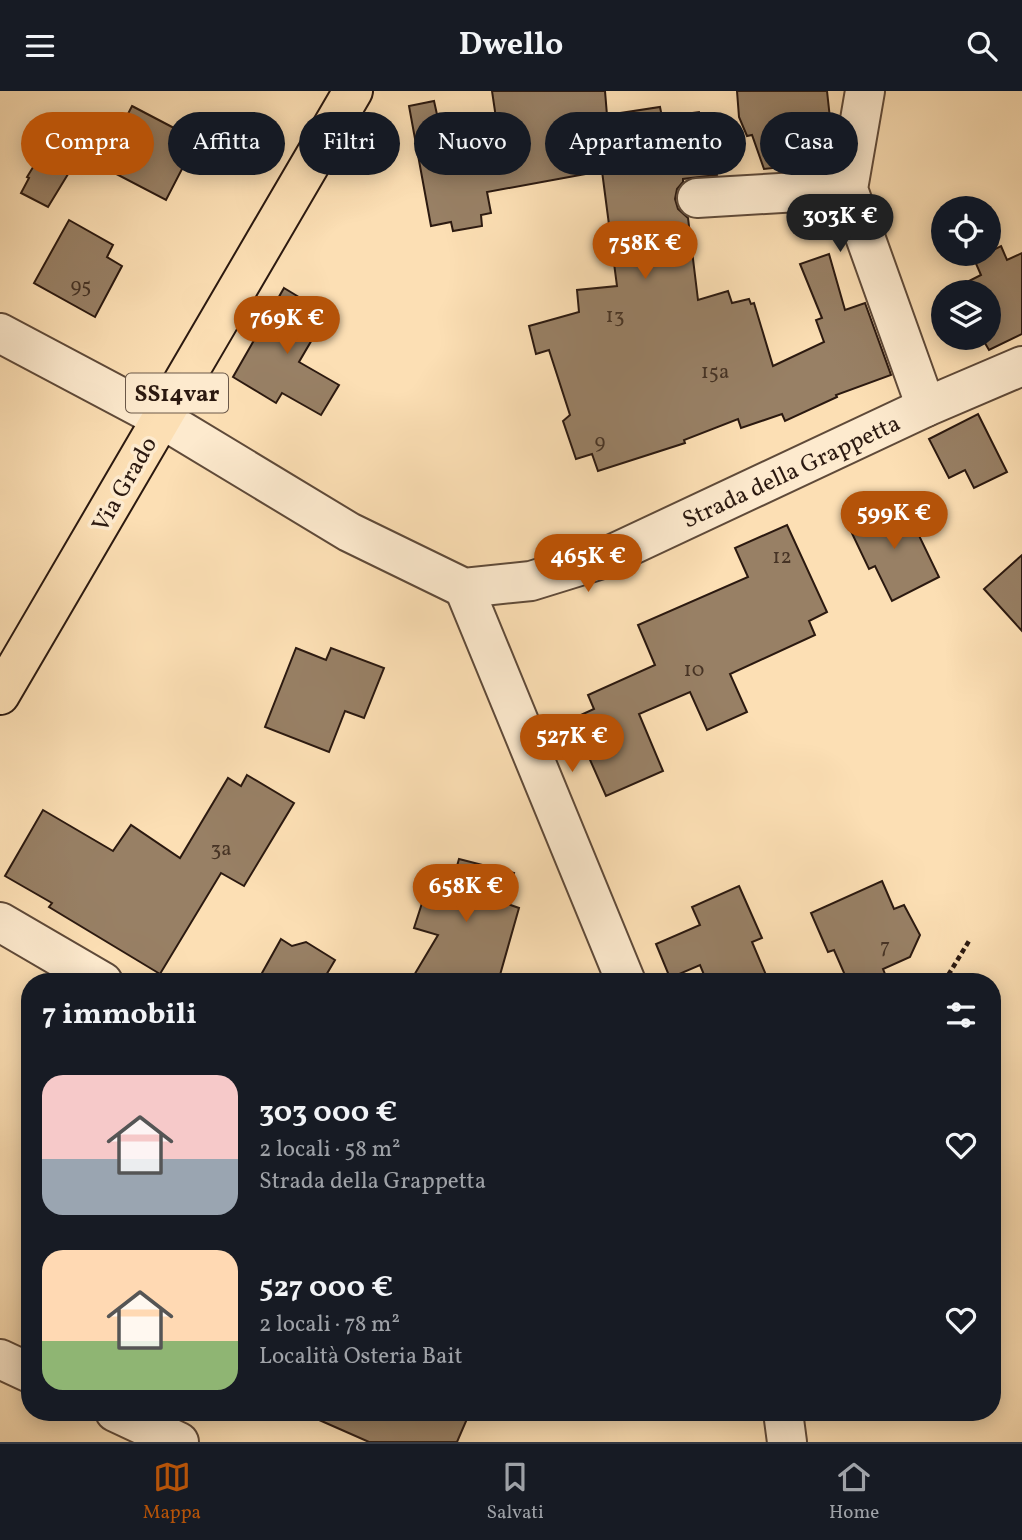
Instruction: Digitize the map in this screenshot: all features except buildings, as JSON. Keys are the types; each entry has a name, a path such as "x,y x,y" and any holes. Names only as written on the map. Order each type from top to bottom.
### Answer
{"main road":[{"name":"Via Grado","path":"0,695 353,91"}],"street":[{"name":"Strada della Grappetta","path":"865,91 848,189 926,407"},
{"path":"697,198 848,189"},
{"path":"0,333 162,419 349,532 464,588 622,973"},
{"name":"Strada della Grappetta","path":"464,588 531,581 602,559 926,407 1022,366"},
{"path":"0,922 88,973"},
{"path":"0,1359 21,1369"},
{"path":"134,1421 179,1442"},
{"path":"784,1421 787,1442"}],"path":[{"path":"949,973 969,941"}]}
